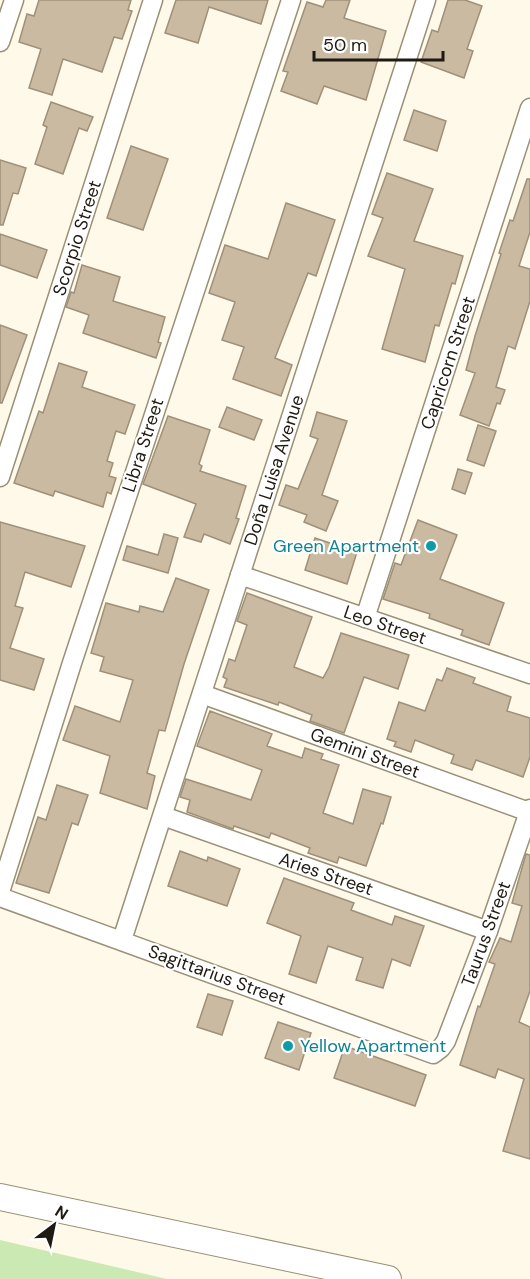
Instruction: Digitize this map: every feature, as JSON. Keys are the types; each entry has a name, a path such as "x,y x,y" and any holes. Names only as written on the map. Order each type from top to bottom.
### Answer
{"main road":[{"path":"0,1197 388,1279"}],"street":[{"path":"0,42 14,0"},
{"name":"Scorpio Street","path":"0,477 153,0"},
{"name":"Libra Street","path":"0,892 72,663 291,0"},
{"name":"Doña Luisa Avenue","path":"122,940 426,0"},
{"name":"Capricorn Street","path":"365,618 530,108"},
{"name":"Leo Street","path":"240,575 530,674"},
{"name":"Gemini Street","path":"202,694 529,810"},
{"name":"Taurus Street","path":"433,1054 446,1041 488,931 529,810"},
{"name":"Aries Street","path":"163,816 488,931"},
{"name":"Sagittarius Street","path":"0,897 433,1054"}],"green space":[{"path":"0,1240 167,1279 0,1279"}],"building":[{"path":"39,0 131,0 128,10 132,11 122,39 114,37 102,72 63,59 52,95 29,88 41,49 19,42 27,14 34,16"},
{"path":"176,0 268,0 261,24 209,7 198,43 165,33"},
{"path":"326,0 350,0 344,18 386,31 366,100 324,86 317,104 281,91 288,72 283,71 307,2 323,7"},
{"path":"448,0 465,0 482,6 467,49 473,51 464,78 421,62 432,30 438,32"},
{"path":"51,102 93,117 87,131 79,128 63,174 35,164 47,127 43,125"},
{"path":"414,110 446,121 437,151 404,140"},
{"path":"131,146 168,159 143,230 107,218"},
{"path":"0,160 26,168 18,194 13,193 3,225 0,225"},
{"path":"387,173 433,189 414,241 463,256 439,326 435,325 425,362 382,349 405,269 368,256 383,218 372,214"},
{"path":"527,179 530,179 530,232 519,266 530,269 530,301 515,349 508,346 496,387 505,390 500,404 497,403 489,426 460,415 475,373 466,370 501,254 499,253"},
{"path":"286,203 335,220 316,276 308,273 275,358 292,365 281,396 233,379 244,347 222,340 235,302 209,293 225,245 268,259"},
{"path":"0,234 47,250 37,278 0,265"},
{"path":"82,265 120,277 113,301 165,317 156,358 83,333 89,315 66,307 71,292 74,293"},
{"path":"0,325 27,335 2,403 0,403"},
{"path":"59,363 87,372 82,387 135,405 125,434 116,431 107,461 113,463 109,476 116,478 111,494 107,492 103,507 55,491 53,496 14,483 39,411 43,413"},
{"path":"227,407 262,420 254,440 219,427"},
{"path":"317,412 347,421 322,495 338,501 326,531 304,522 307,515 279,505 286,485 298,489 318,439 310,436"},
{"path":"168,416 210,430 199,464 202,466 200,471 246,486 236,518 239,519 230,544 204,534 201,542 184,537 196,504 143,484"},
{"path":"478,425 496,431 484,466 467,460"},
{"path":"458,469 472,473 465,494 452,489"},
{"path":"418,520 457,535 440,579 504,603 489,645 461,635 463,630 429,618 430,614 383,599 395,563 401,565"},
{"path":"0,522 85,546 71,587 25,572 15,606 23,608 10,648 44,659 34,690 0,680"},
{"path":"164,534 178,538 168,573 123,560 127,546 158,555"},
{"path":"315,538 357,552 347,584 305,570"},
{"path":"176,578 209,590 184,664 165,731 159,730 147,773 155,776 147,809 100,793 110,756 63,740 75,706 120,722 133,680 100,671 104,657 91,653 106,603 139,612 140,606 163,612"},
{"path":"247,593 312,617 294,667 323,678 341,633 409,655 398,689 364,677 344,733 310,721 312,715 279,702 278,705 224,687 227,679 223,677 229,659 235,661 247,625 237,621"},
{"path":"447,668 475,678 473,683 511,697 507,711 530,718 530,757 523,777 476,760 472,770 451,763 454,755 415,740 411,752 394,746 396,742 387,739 399,702 425,711 437,679 442,681"},
{"path":"210,711 272,734 267,746 302,758 305,748 323,754 321,759 339,765 323,813 353,824 363,789 391,797 366,866 339,857 337,863 308,853 310,848 271,833 269,838 234,826 233,829 187,812 190,800 180,797 186,779 251,800 262,770 197,746"},
{"path":"57,785 88,795 78,825 72,823 49,893 16,883 38,817 46,820"},
{"path":"180,851 207,861 208,857 240,869 227,906 168,886"},
{"path":"526,854 530,855 530,991 519,1022 530,1027 530,1159 503,1151 524,1079 498,1069 495,1078 460,1065 478,1006 480,1007 495,964 489,962 500,938 511,942 522,906 512,903"},
{"path":"284,878 354,903 351,910 392,925 395,916 424,926 410,966 392,959 383,988 356,980 363,958 328,946 316,983 289,974 301,936 267,923"},
{"path":"208,994 233,1001 222,1035 197,1027"},
{"name":"Yellow Apartment","path":"278,1022 311,1033 299,1070 265,1058"},
{"path":"345,1046 426,1075 415,1106 334,1078"}],"place":[{"name":"Green Apartment","path":"431,546"},
{"name":"Yellow Apartment","path":"288,1046"}]}
